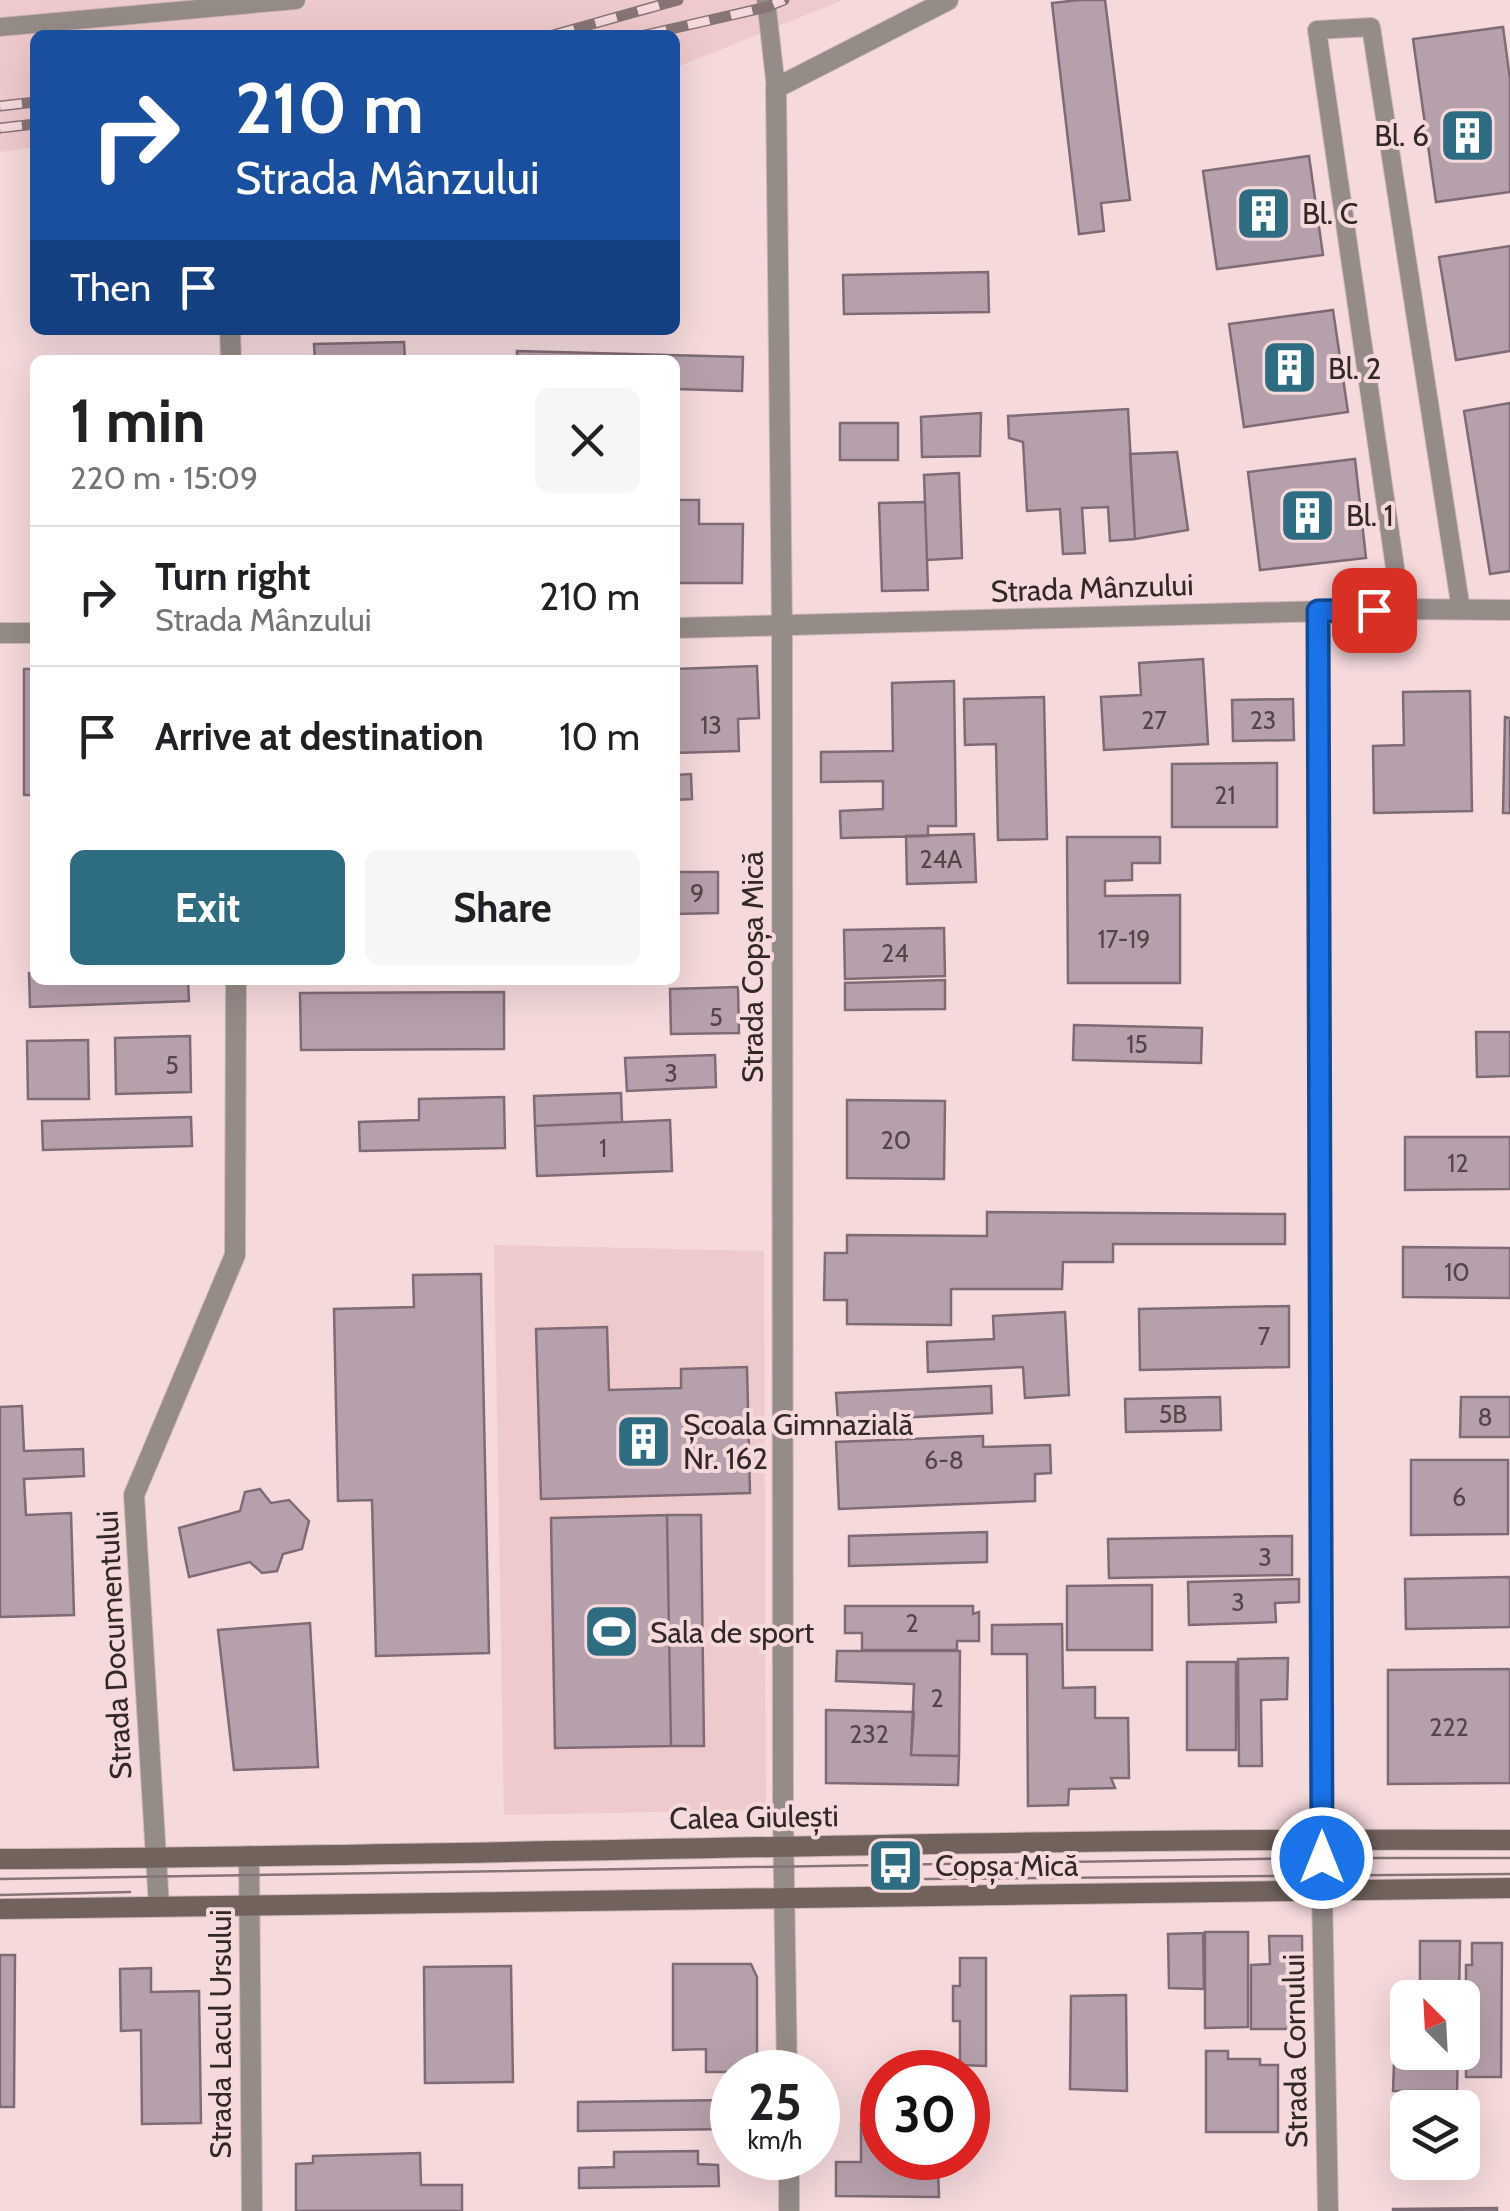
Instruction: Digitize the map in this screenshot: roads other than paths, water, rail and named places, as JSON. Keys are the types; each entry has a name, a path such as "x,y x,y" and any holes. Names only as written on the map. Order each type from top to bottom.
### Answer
{"main road":[{"name":"Calea Giulești","path":"0,1859 1322,1839 1510,1840"},
{"path":"0,1909 1510,1888"}],"street":[{"path":"776,88 948,0"},
{"name":"Strada Copșa Mică","path":"776,88 782,626 783,1846 787,2050"},
{"name":"Strada Mânzului","path":"680,628 1318,611 1510,610"},
{"name":"Strada Cornului","path":"1318,611 1322,1890 1328,2211"},
{"path":"0,633 30,633"},
{"name":"Strada Documentului","path":"159,1906 134,1496 235,1255 236,985"},
{"name":"Strada Lacul Ursului","path":"249,1856 252,2211"},
{"path":"789,2180 790,2211"}],"lane":[{"path":"0,27 296,0"},
{"path":"766,0 776,88"},
{"path":"1401,610 1317,30 1371,28 1461,610"}],"tram line":[{"path":"0,1879 1510,1858"},
{"path":"925,1879 1510,1874"},
{"path":"0,1895 130,1892"}],"railway":[{"path":"571,30 678,0"},
{"path":"667,30 784,0"},
{"path":"0,106 30,103"},
{"path":"0,128 30,125"}],"place":[{"name":"Bl. 6","path":"1468,135"},
{"name":"Bl. C","path":"1263,213"},
{"name":"Bl. 2","path":"1289,368"},
{"name":"Bl. 1","path":"1307,515"},
{"name":"Școala Gimnazială Nr. 162","path":"644,1441"},
{"name":"Sala de sport","path":"611,1632"},
{"name":"Copșa Mică","path":"896,1865"}]}
